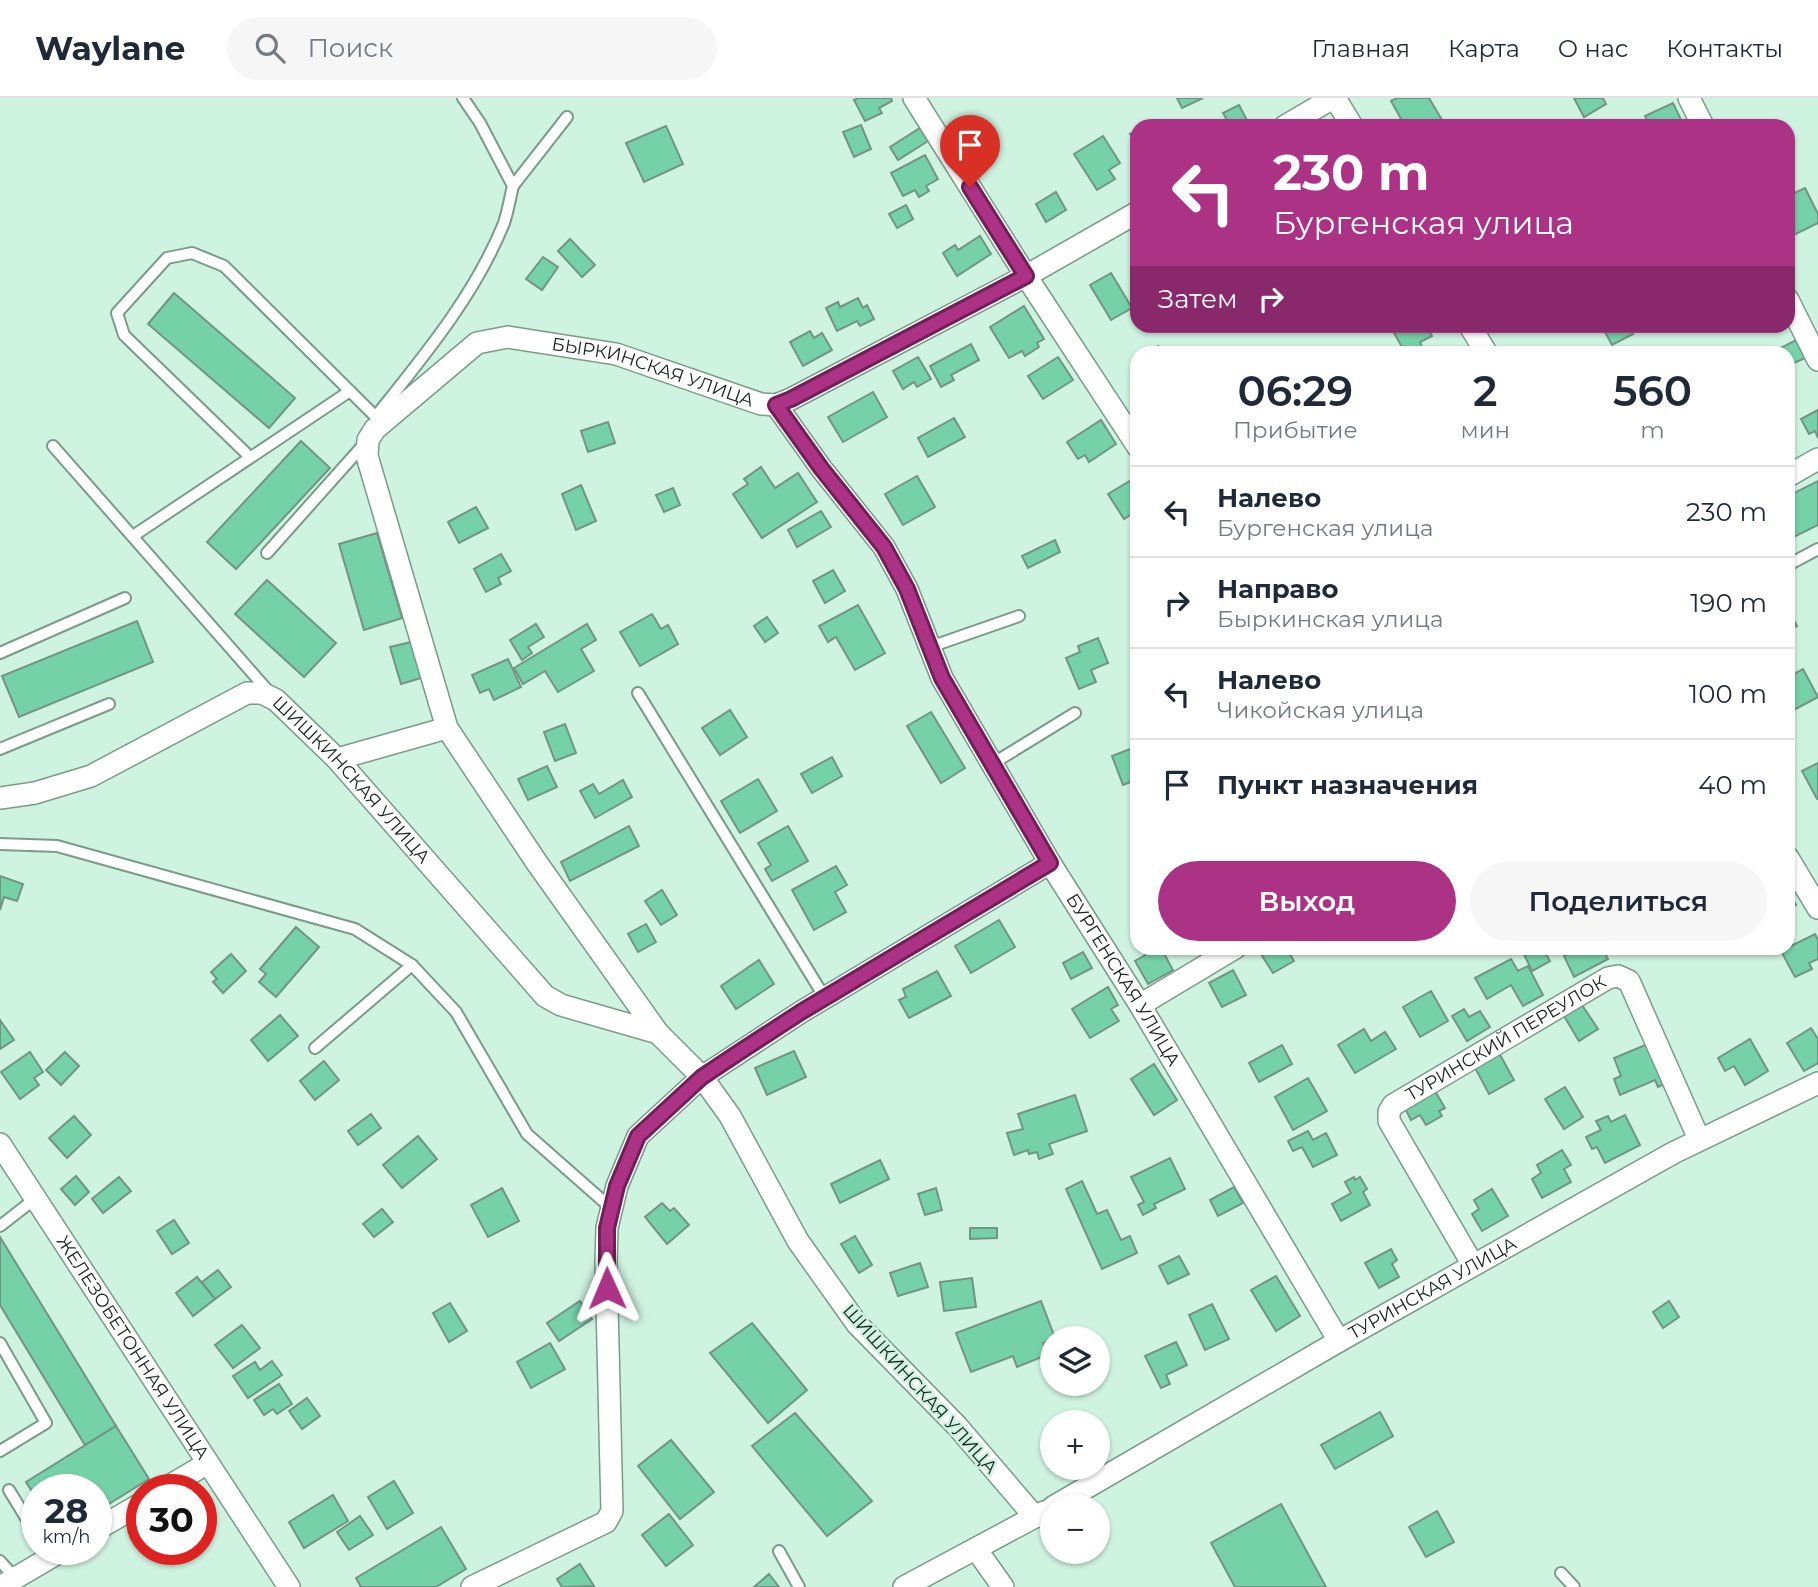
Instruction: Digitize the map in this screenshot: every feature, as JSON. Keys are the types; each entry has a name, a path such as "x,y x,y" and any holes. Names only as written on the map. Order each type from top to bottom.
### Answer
{"street":[{"path":"914,98 1130,435"},
{"path":"1297,119 1334,98 1348,119"},
{"path":"1689,98 1700,119"},
{"name":"БЫРКИНСКАЯ УЛИЦА","path":"368,440 379,420 477,343 508,337 616,354 761,404 776,405 1026,276 1130,217"},
{"path":"1795,314 1818,360"},
{"name":"БУРГЕНСКАЯ УЛИЦА","path":"776,405 821,468 884,547 907,589 942,678 1050,863 1140,1005 1339,1341"},
{"name":"ШИШКИНСКАЯ УЛИЦА","path":"368,440 367,456 447,728 537,863 658,1033 702,1077 730,1116 797,1241 857,1324 957,1426 1040,1504"},
{"path":"1795,471 1818,459"},
{"name":"ШИШКИНСКАЯ УЛИЦА","path":"0,798 36,793 91,776 247,693 262,693 276,700 337,759 545,996 561,1005 658,1033"},
{"path":"337,759 447,728"},
{"path":"472,1587 606,1522 612,1511 607,1228 617,1186 638,1136 702,1077 825,998 1050,863"},
{"path":"1795,870 1818,908"},
{"path":"1140,1005 1224,955"},
{"name":"ТУРИНСКИЙ ПЕРЕУЛОК","path":"1473,1265 1389,1121 1389,1112 1393,1105 1608,978 1618,976 1629,981 1699,1139"},
{"name":"ТУРИНСКАЯ УЛИЦА","path":"1074,1494 1699,1139 1818,1083"},
{"name":"ЖЕЛЕЗОБЕТОННАЯ УЛИЦА","path":"2,1150 289,1587"},
{"path":"189,1474 208,1463"},
{"name":"ТУРИНСКАЯ УЛИЦА","path":"904,1587 1040,1513"},
{"path":"976,1549 1003,1587"},
{"path":"12,1584 36,1565"}],"lane":[{"path":"463,98 480,123 513,186"},
{"path":"250,457 124,335 117,313 167,258 192,253 224,266 379,420 477,278 505,221 513,186 566,117"},
{"path":"133,536 350,391"},
{"path":"267,553 368,440"},
{"path":"53,446 276,700"},
{"path":"1795,561 1818,549"},
{"path":"0,653 125,598"},
{"path":"930,647 1019,616"},
{"path":"638,693 825,998"},
{"path":"0,750 109,704"},
{"path":"992,764 1075,713"},
{"path":"0,844 57,846 355,929 412,965 456,1012 527,1134 611,1208"},
{"path":"315,1048 412,965"},
{"path":"0,1226 36,1198"},
{"path":"0,1343 46,1423 0,1451"},
{"path":"9,1490 21,1510"},
{"path":"779,1551 799,1587"},
{"path":"0,1561 12,1584"},
{"path":"1561,1573 1574,1587"}],"building":[{"path":"891,98 892,101 879,108 882,113 865,121 854,100"},
{"path":"1177,98 1203,98 1182,108"},
{"path":"1397,98 1429,98 1441,119 1401,119 1391,101"},
{"path":"1574,98 1603,98 1606,104 1584,117"},
{"path":"1673,103 1681,119 1646,119 1645,116"},
{"path":"1239,105 1246,119 1226,119 1223,113"},
{"path":"861,125 871,149 854,157 843,132"},
{"path":"666,126 683,164 644,182 626,143"},
{"path":"920,128 928,141 898,160 890,147"},
{"path":"1103,136 1120,163 1109,170 1115,179 1097,190 1074,154"},
{"path":"925,155 938,179 926,186 929,191 919,197 915,190 903,196 891,173"},
{"path":"1805,188 1818,214 1818,223 1795,234 1795,193"},
{"path":"1056,192 1066,210 1046,222 1036,204"},
{"path":"906,205 913,219 897,228 889,214"},
{"path":"980,236 991,254 957,276 943,253 955,245 958,250"},
{"path":"570,239 595,265 582,277 558,251"},
{"path":"543,257 558,267 542,290 526,279"},
{"path":"1111,273 1130,309 1111,320 1090,285"},
{"path":"174,293 295,398 269,428 148,324"},
{"path":"858,298 863,308 867,305 874,319 860,326 857,321 837,331 826,308 838,302 840,307"},
{"path":"1024,306 1044,339 1037,343 1039,347 1025,356 1022,351 1009,358 990,327"},
{"path":"810,331 814,338 822,333 832,350 803,366 790,342"},
{"path":"1394,333 1430,333 1432,336 1420,342 1422,346 1401,346"},
{"path":"1606,333 1633,334 1612,345"},
{"path":"1796,340 1805,358 1795,363 1795,346 1784,346"},
{"path":"971,344 979,360 951,375 954,380 941,387 930,366"},
{"path":"918,357 931,379 917,387 914,382 903,389 893,371"},
{"path":"1058,357 1073,380 1043,399 1028,376"},
{"path":"873,392 887,417 843,442 828,417"},
{"path":"1818,410 1818,438 1815,431 1809,434 1801,419"},
{"path":"954,418 965,437 928,457 918,438"},
{"path":"1101,420 1116,444 1089,462 1085,455 1078,459 1067,442"},
{"path":"608,422 615,443 588,452 581,431"},
{"path":"301,441 330,468 236,569 207,542"},
{"path":"761,467 775,488 798,473 817,502 762,538 733,494 748,484 744,479"},
{"path":"917,476 935,507 903,525 885,494"},
{"path":"1130,481 1130,515 1124,519 1108,494"},
{"path":"1818,481 1818,525 1795,536 1795,492"},
{"path":"581,485 596,521 576,530 562,494"},
{"path":"673,488 680,505 664,512 656,495"},
{"path":"476,507 488,528 459,543 448,522"},
{"path":"821,511 831,527 797,547 788,530"},
{"path":"377,533 402,618 364,630 339,544"},
{"path":"1055,540 1060,552 1028,568 1022,556"},
{"path":"501,554 511,571 498,578 501,584 486,592 474,569"},
{"path":"833,570 845,591 825,603 813,581"},
{"path":"267,580 336,643 304,677 235,614"},
{"path":"858,605 885,653 855,670 836,637 828,642 819,626"},
{"path":"652,614 661,629 668,625 678,644 640,666 620,632"},
{"path":"767,617 778,633 765,642 754,626"},
{"path":"137,621 153,662 19,717 2,676"},
{"path":"536,624 544,637 528,647 532,653 522,660 510,640"},
{"path":"587,624 596,640 581,649 594,671 558,692 545,671 523,684 514,668"},
{"path":"1098,638 1108,663 1091,670 1096,682 1079,689 1066,658 1080,652 1078,646"},
{"path":"411,642 421,678 401,684 390,647"},
{"path":"508,659 521,687 494,700 489,689 480,693 472,675"},
{"path":"1803,669 1818,697 1795,709 1795,673"},
{"path":"730,710 747,737 720,755 702,728"},
{"path":"931,712 965,768 941,783 907,726"},
{"path":"565,724 576,753 555,761 544,732"},
{"path":"1130,749 1130,782 1123,785 1112,756"},
{"path":"832,757 842,776 812,793 801,774"},
{"path":"1818,763 1818,799 1817,799 1802,771"},
{"path":"547,766 557,787 528,800 518,779"},
{"path":"758,779 777,811 740,833 721,801"},
{"path":"623,780 632,797 595,818 580,791 593,784 599,794"},
{"path":"629,826 639,846 570,881 561,862"},
{"path":"788,826 808,861 772,881 765,869 771,865 758,843"},
{"path":"836,866 847,885 835,892 846,912 814,930 792,890"},
{"path":"0,876 23,884 17,901 4,897 0,910"},
{"path":"662,890 677,915 661,925 645,901"},
{"path":"999,920 1015,947 971,973 955,946"},
{"path":"646,924 656,942 638,952 628,934"},
{"path":"296,927 319,947 276,997 259,982 266,974 260,969"},
{"path":"1815,934 1818,940 1818,959 1809,963 1812,969 1795,977 1783,955 1795,955 1795,944"},
{"path":"1083,952 1092,968 1071,979 1063,963"},
{"path":"231,954 246,971 223,993 213,982 217,979 211,972"},
{"path":"1146,955 1165,955 1173,970 1148,984 1135,961"},
{"path":"1262,955 1290,955 1294,961 1273,973"},
{"path":"1524,955 1547,955 1550,961 1532,971"},
{"path":"1606,955 1608,959 1574,977 1564,956"},
{"path":"1511,959 1518,971 1528,966 1543,995 1523,1006 1511,985 1487,999 1475,978"},
{"path":"759,960 774,984 736,1009 721,986"},
{"path":"1233,970 1246,995 1222,1007 1209,983"},
{"path":"937,971 951,996 909,1018 899,1000 906,997 903,989"},
{"path":"1108,987 1118,1005 1111,1009 1119,1021 1090,1038 1072,1009"},
{"path":"1431,991 1448,1021 1420,1037 1403,1007"},
{"path":"1582,1005 1598,1029 1579,1041 1564,1016"},
{"path":"1464,1009 1469,1017 1480,1011 1490,1027 1467,1041 1452,1016"},
{"path":"280,1015 298,1036 268,1061 251,1040"},
{"path":"0,1020 14,1040 0,1049"},
{"path":"1811,1028 1818,1039 1818,1063 1804,1071 1787,1043"},
{"path":"1364,1029 1371,1041 1385,1032 1396,1049 1355,1073 1338,1045"},
{"path":"1750,1039 1768,1071 1745,1085 1734,1066 1725,1071 1718,1058"},
{"path":"1650,1043 1667,1083 1658,1087 1655,1080 1620,1095 1614,1079 1621,1076 1614,1058"},
{"path":"1282,1045 1292,1064 1259,1082 1249,1063"},
{"path":"794,1051 806,1077 767,1095 755,1068"},
{"path":"30,1052 43,1072 34,1078 39,1085 20,1099 1,1072"},
{"path":"65,1052 79,1066 61,1085 46,1070"},
{"path":"1499,1053 1514,1080 1489,1094 1474,1066"},
{"path":"324,1061 339,1080 315,1100 300,1081"},
{"path":"1154,1064 1177,1100 1154,1115 1131,1079"},
{"path":"1308,1078 1327,1111 1293,1130 1275,1097"},
{"path":"1565,1087 1583,1117 1564,1129 1545,1099"},
{"path":"1435,1091 1445,1108 1439,1111 1442,1116 1426,1125 1420,1115 1411,1120 1405,1108"},
{"path":"1075,1095 1087,1131 1049,1144 1053,1154 1039,1159 1037,1152 1029,1154 1028,1150 1014,1155 1007,1133 1023,1129 1018,1114"},
{"path":"371,1114 381,1128 358,1145 348,1131"},
{"path":"1625,1115 1640,1145 1605,1163 1597,1147 1592,1149 1586,1137 1601,1130 1596,1121 1608,1116 1611,1122"},
{"path":"74,1116 91,1135 67,1158 49,1138"},
{"path":"1308,1131 1313,1140 1326,1133 1337,1155 1313,1167 1302,1147 1293,1151 1288,1141"},
{"path":"418,1136 437,1159 402,1188 383,1165"},
{"path":"1562,1150 1571,1165 1564,1169 1571,1182 1542,1198 1532,1179 1541,1173 1537,1165"},
{"path":"1170,1158 1185,1189 1154,1204 1156,1208 1143,1215 1138,1205 1144,1202 1131,1177"},
{"path":"880,1160 889,1179 840,1203 831,1184"},
{"path":"76,1176 89,1192 75,1205 61,1189"},
{"path":"119,1177 131,1191 103,1213 92,1199"},
{"path":"1354,1177 1355,1180 1360,1177 1367,1189 1363,1192 1370,1205 1341,1221 1332,1204 1351,1193 1345,1182"},
{"path":"1082,1181 1097,1214 1107,1210 1121,1240 1130,1236 1137,1253 1102,1269 1066,1189"},
{"path":"1234,1187 1243,1203 1218,1216 1210,1200"},
{"path":"502,1188 519,1221 488,1237 471,1205"},
{"path":"936,1188 942,1210 925,1215 918,1194"},
{"path":"1492,1189 1508,1216 1482,1231 1472,1214 1479,1209 1474,1200"},
{"path":"662,1203 670,1211 674,1208 689,1225 667,1244 645,1217"},
{"path":"382,1209 393,1222 374,1237 363,1224"},
{"path":"174,1220 189,1243 172,1254 157,1231"},
{"path":"970,1228 997,1228 997,1238 970,1239"},
{"path":"855,1236 872,1265 859,1273 841,1244"},
{"path":"0,1237 116,1426 85,1445 0,1305"},
{"path":"1391,1249 1397,1260 1392,1264 1399,1277 1379,1288 1365,1263"},
{"path":"1179,1256 1189,1274 1168,1284 1159,1266"},
{"path":"920,1263 928,1287 898,1296 890,1273"},
{"path":"218,1270 231,1287 215,1299 202,1282"},
{"path":"1276,1276 1300,1316 1276,1331 1251,1290"},
{"path":"197,1277 215,1299 193,1316 176,1293"},
{"path":"972,1278 976,1307 944,1311 940,1282"},
{"path":"580,1301 592,1319 559,1341 547,1323"},
{"path":"1041,1301 1050,1326 1040,1326 1040,1358 1017,1367 1013,1356 971,1372 956,1333"},
{"path":"1669,1301 1679,1317 1663,1328 1653,1312"},
{"path":"450,1303 467,1331 449,1342 433,1313"},
{"path":"1212,1304 1229,1339 1205,1350 1189,1315"},
{"path":"752,1323 807,1390 768,1423 710,1353"},
{"path":"242,1325 260,1348 233,1368 215,1345"},
{"path":"1176,1342 1187,1365 1166,1375 1170,1384 1161,1388 1145,1356"},
{"path":"550,1343 565,1369 531,1388 517,1362"},
{"path":"272,1361 282,1375 248,1398 233,1376 255,1362 260,1370"},
{"path":"279,1384 292,1404 277,1414 273,1409 264,1415 254,1400"},
{"path":"307,1398 320,1416 302,1429 289,1411"},
{"path":"1380,1412 1393,1436 1335,1469 1321,1445"},
{"path":"795,1413 872,1501 827,1536 752,1446"},
{"path":"116,1426 146,1474 126,1474 126,1493 112,1502 112,1474 39,1474"},
{"path":"671,1440 714,1492 680,1519 638,1466"},
{"path":"394,1481 413,1513 387,1529 368,1497"},
{"path":"333,1495 348,1521 304,1548 289,1522"},
{"path":"1281,1504 1326,1587 1235,1587 1211,1543"},
{"path":"1437,1511 1454,1542 1426,1557 1409,1527"},
{"path":"669,1514 693,1545 666,1566 642,1535"},
{"path":"360,1516 373,1535 349,1550 337,1532"},
{"path":"441,1527 466,1569 436,1587 361,1587 356,1578"},
{"path":"580,1564 594,1586 562,1587 557,1579"},
{"path":"769,1574 779,1587 754,1587"}],"route":[{"path":"607,1288 607,1228 617,1186 638,1136 702,1077 738,1053 801,1012 1050,863 942,678 907,589 884,547 821,468 776,405 1026,276 970,187"}]}
